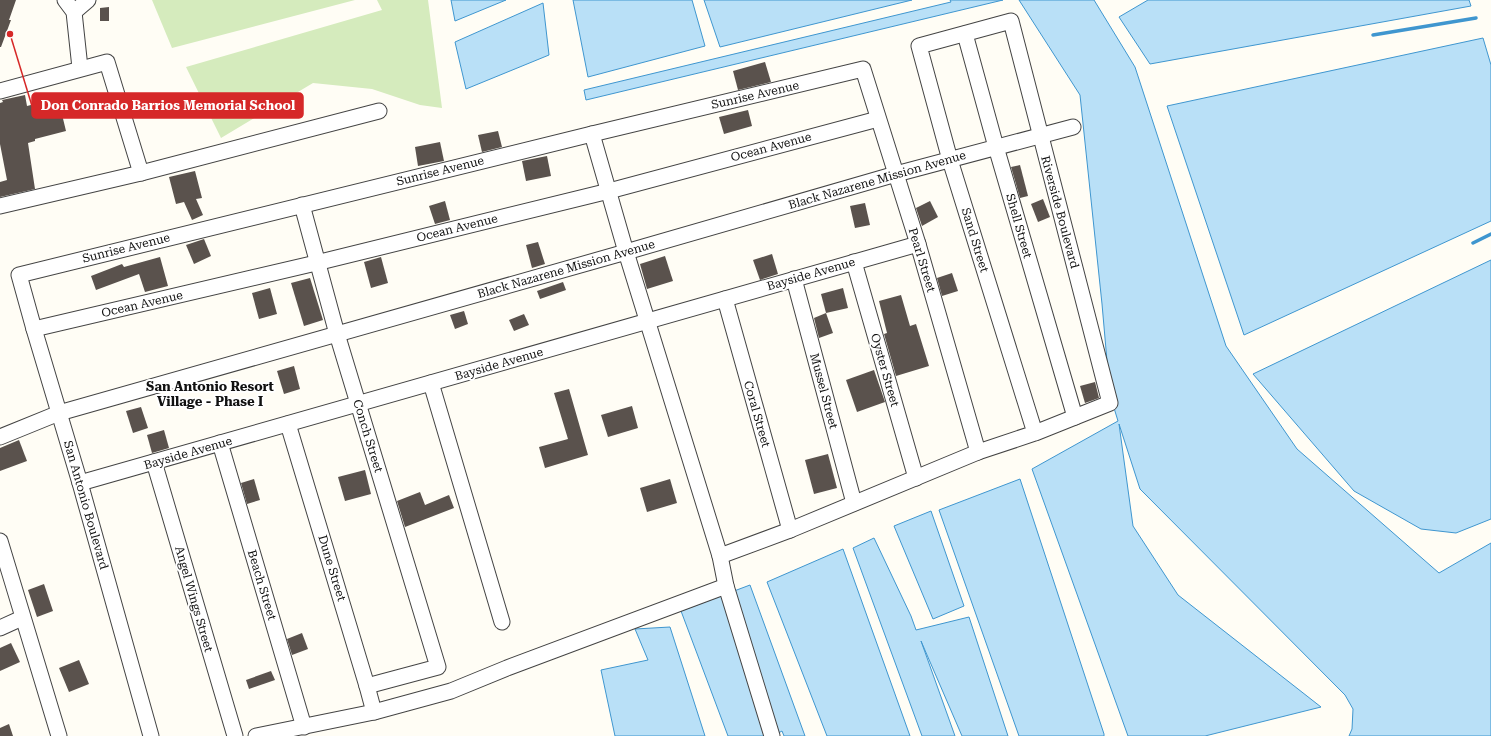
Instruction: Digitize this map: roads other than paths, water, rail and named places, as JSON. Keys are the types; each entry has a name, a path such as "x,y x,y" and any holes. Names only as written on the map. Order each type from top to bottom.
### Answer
{"street":[{"path":"65,0 74,12 80,68"},
{"path":"74,12 88,0"},
{"name":"Riverside Boulevard","path":"965,34 1011,21 1110,403 1075,417"},
{"name":"Sand Street","path":"965,34 919,46 950,160 1035,433"},
{"name":"Shell Street","path":"965,34 996,147 1075,417"},
{"path":"0,91 80,68 107,62 140,173"},
{"name":"Pearl Street","path":"863,69 918,244 978,452"},
{"name":"Sunrise Avenue","path":"19,275 863,69"},
{"path":"0,206 140,173 379,110"},
{"name":"Ocean Avenue","path":"34,329 316,263 608,191 878,119"},
{"name":"Black Nazarene Mission Avenue","path":"0,437 59,413 896,174 1073,127"},
{"path":"592,134 626,252 720,556 726,586 772,736"},
{"name":"Conch Street","path":"302,205 316,263 438,667 367,686"},
{"name":"Bayside Avenue","path":"80,483 918,244"},
{"name":"Oyster Street","path":"854,262 916,478"},
{"name":"San Antonio Boulevard","path":"19,275 80,483 151,736"},
{"name":"Mussel Street","path":"794,279 854,502"},
{"name":"Coral Street","path":"725,299 790,530"},
{"path":"431,383 502,622"},
{"path":"720,556 790,530 854,502 978,452 1035,433 1075,417"},
{"name":"Dune Street","path":"288,424 374,712"},
{"name":"Beach Street","path":"220,443 304,727"},
{"name":"Angel Wings Street","path":"154,462 235,736"},
{"path":"0,541 22,618 59,736"},
{"path":"256,736 374,712 451,691 514,665 726,586"},
{"path":"0,628 22,618"}],"water":[{"path":"451,0 506,0 455,21"},
{"path":"573,0 692,0 705,46 588,77"},
{"path":"704,0 912,0 720,47"},
{"path":"950,0 1003,0 586,100 584,90 951,2"},
{"path":"1019,0 1094,0 1135,67 1226,346 1297,449 1439,573 1491,543 1491,736 1349,736 1352,729 1353,709 1345,695 1140,489 1119,424 1133,526 1178,595 1321,707 1205,736 1128,736 1032,469 1118,421 1110,395 1080,95"},
{"path":"1148,0 1469,0 1471,6 1150,64 1119,17"},
{"path":"543,3 549,55 466,89 455,42"},
{"path":"1483,38 1491,65 1491,221 1244,335 1167,106"},
{"path":"1491,260 1491,519 1456,533 1421,529 1354,491 1253,374"},
{"path":"1020,479 1104,736 1019,736 939,510"},
{"path":"931,511 964,606 933,619 894,526"},
{"path":"874,538 911,616 916,630 969,617 1008,736 962,736 921,641 955,736 922,736 853,548"},
{"path":"843,549 910,736 827,736 767,582"},
{"path":"750,585 805,736 784,736 782,731 773,736 728,736 681,611"},
{"path":"670,627 705,736 615,736 601,670 648,660 635,629"}],"waterway":[{"path":"1373,35 1476,18"},
{"path":"1473,243 1491,234"}],"place":[{"name":"Don Conrado Barrios Memorial School","path":"10,34"}],"district":[{"name":"San Antonio Resort Village - Phase I","path":"210,394"}]}
